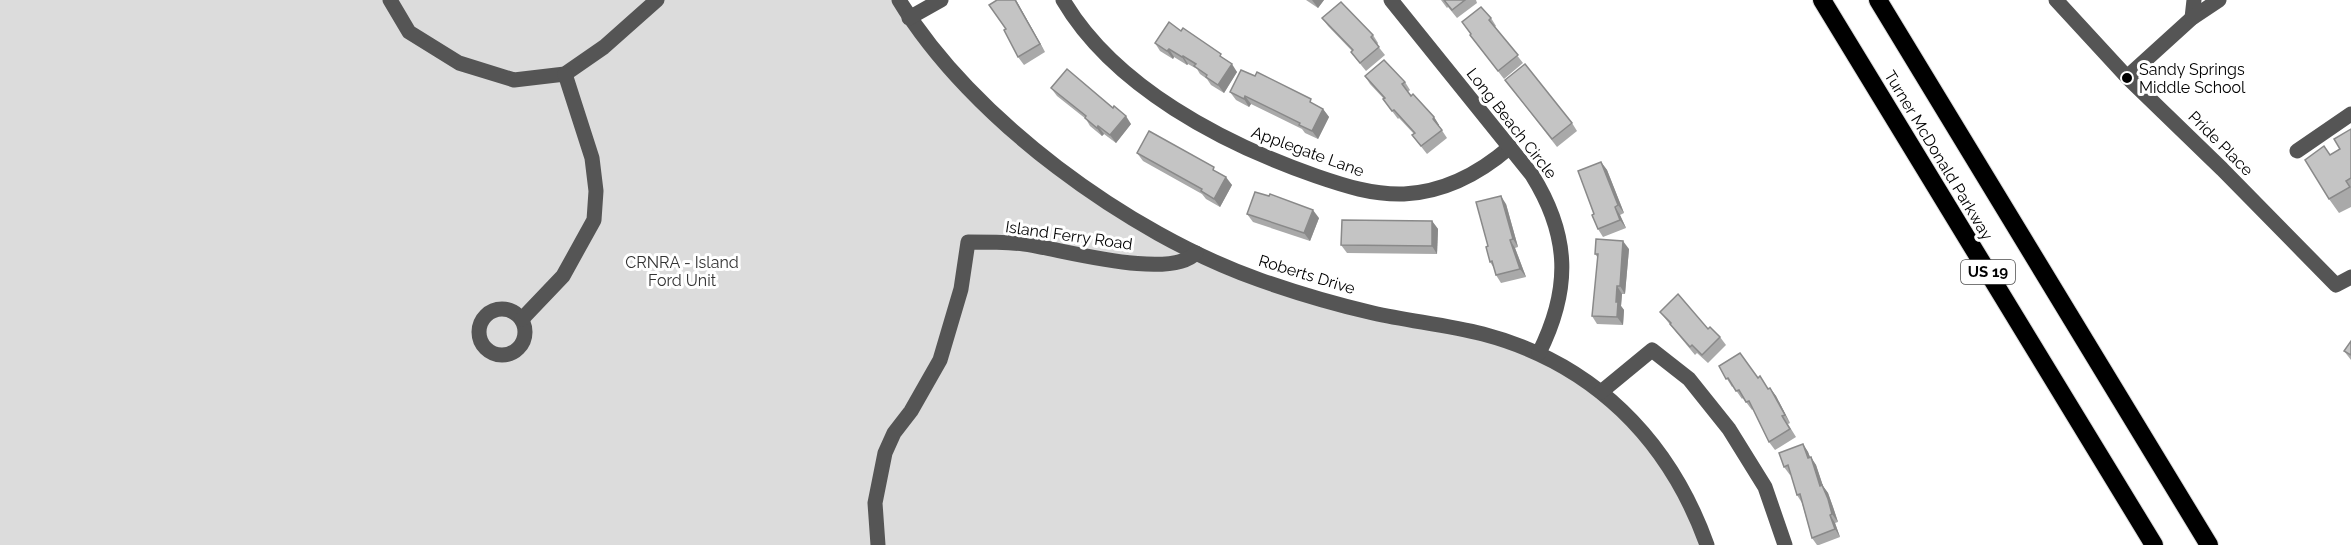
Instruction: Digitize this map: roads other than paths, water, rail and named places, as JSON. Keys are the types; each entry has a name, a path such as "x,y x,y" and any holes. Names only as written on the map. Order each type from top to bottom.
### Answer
{"highway":[{"name":"Turner McDonald Parkway","path":"1822,0 2154,545"},
{"name":"Turner McDonald Parkway","path":"1878,0 2209,545"}],"street":[{"path":"390,0 409,32 459,63 514,80 565,74 604,47 657,0"},
{"name":"Roberts Drive","path":"899,0 909,18 930,45 966,86 1035,151 1112,206 1196,253 1257,279 1308,296 1373,313 1483,334 1539,353 1587,380 1629,415 1668,465 1698,521 1707,545"},
{"path":"909,18 941,0"},
{"name":"Applegate Lane","path":"1063,0 1089,36 1111,60 1190,118 1276,162 1358,190 1405,194 1433,190 1462,180 1489,165 1510,147"},
{"name":"Long Beach Circle","path":"1391,0 1532,175 1545,196 1556,222 1562,246 1563,274 1559,302 1551,328 1539,353"},
{"name":"Pride Place","path":"2056,0 2127,78 2207,154 2337,285 2351,277"},
{"path":"2192,18 2194,0"},
{"path":"2127,78 2192,18 2219,0"},
{"path":"522,319 563,276 594,220 596,191 592,158 565,74"},
{"path":"2297,151 2351,114"},
{"name":"Island Ferry Road","path":"878,545 875,502 885,453 894,433 911,411 940,360 961,289 968,242 1022,244 1151,266 1178,263 1196,253"},
{"path":"1601,392 1652,350 1689,379 1729,429 1765,486 1785,545"}],"place":[{"name":"Sandy Springs Middle School","path":"2127,78"}],"park label":[{"name":"CRNRA - Island Ford Unit","path":"682,271"}]}
